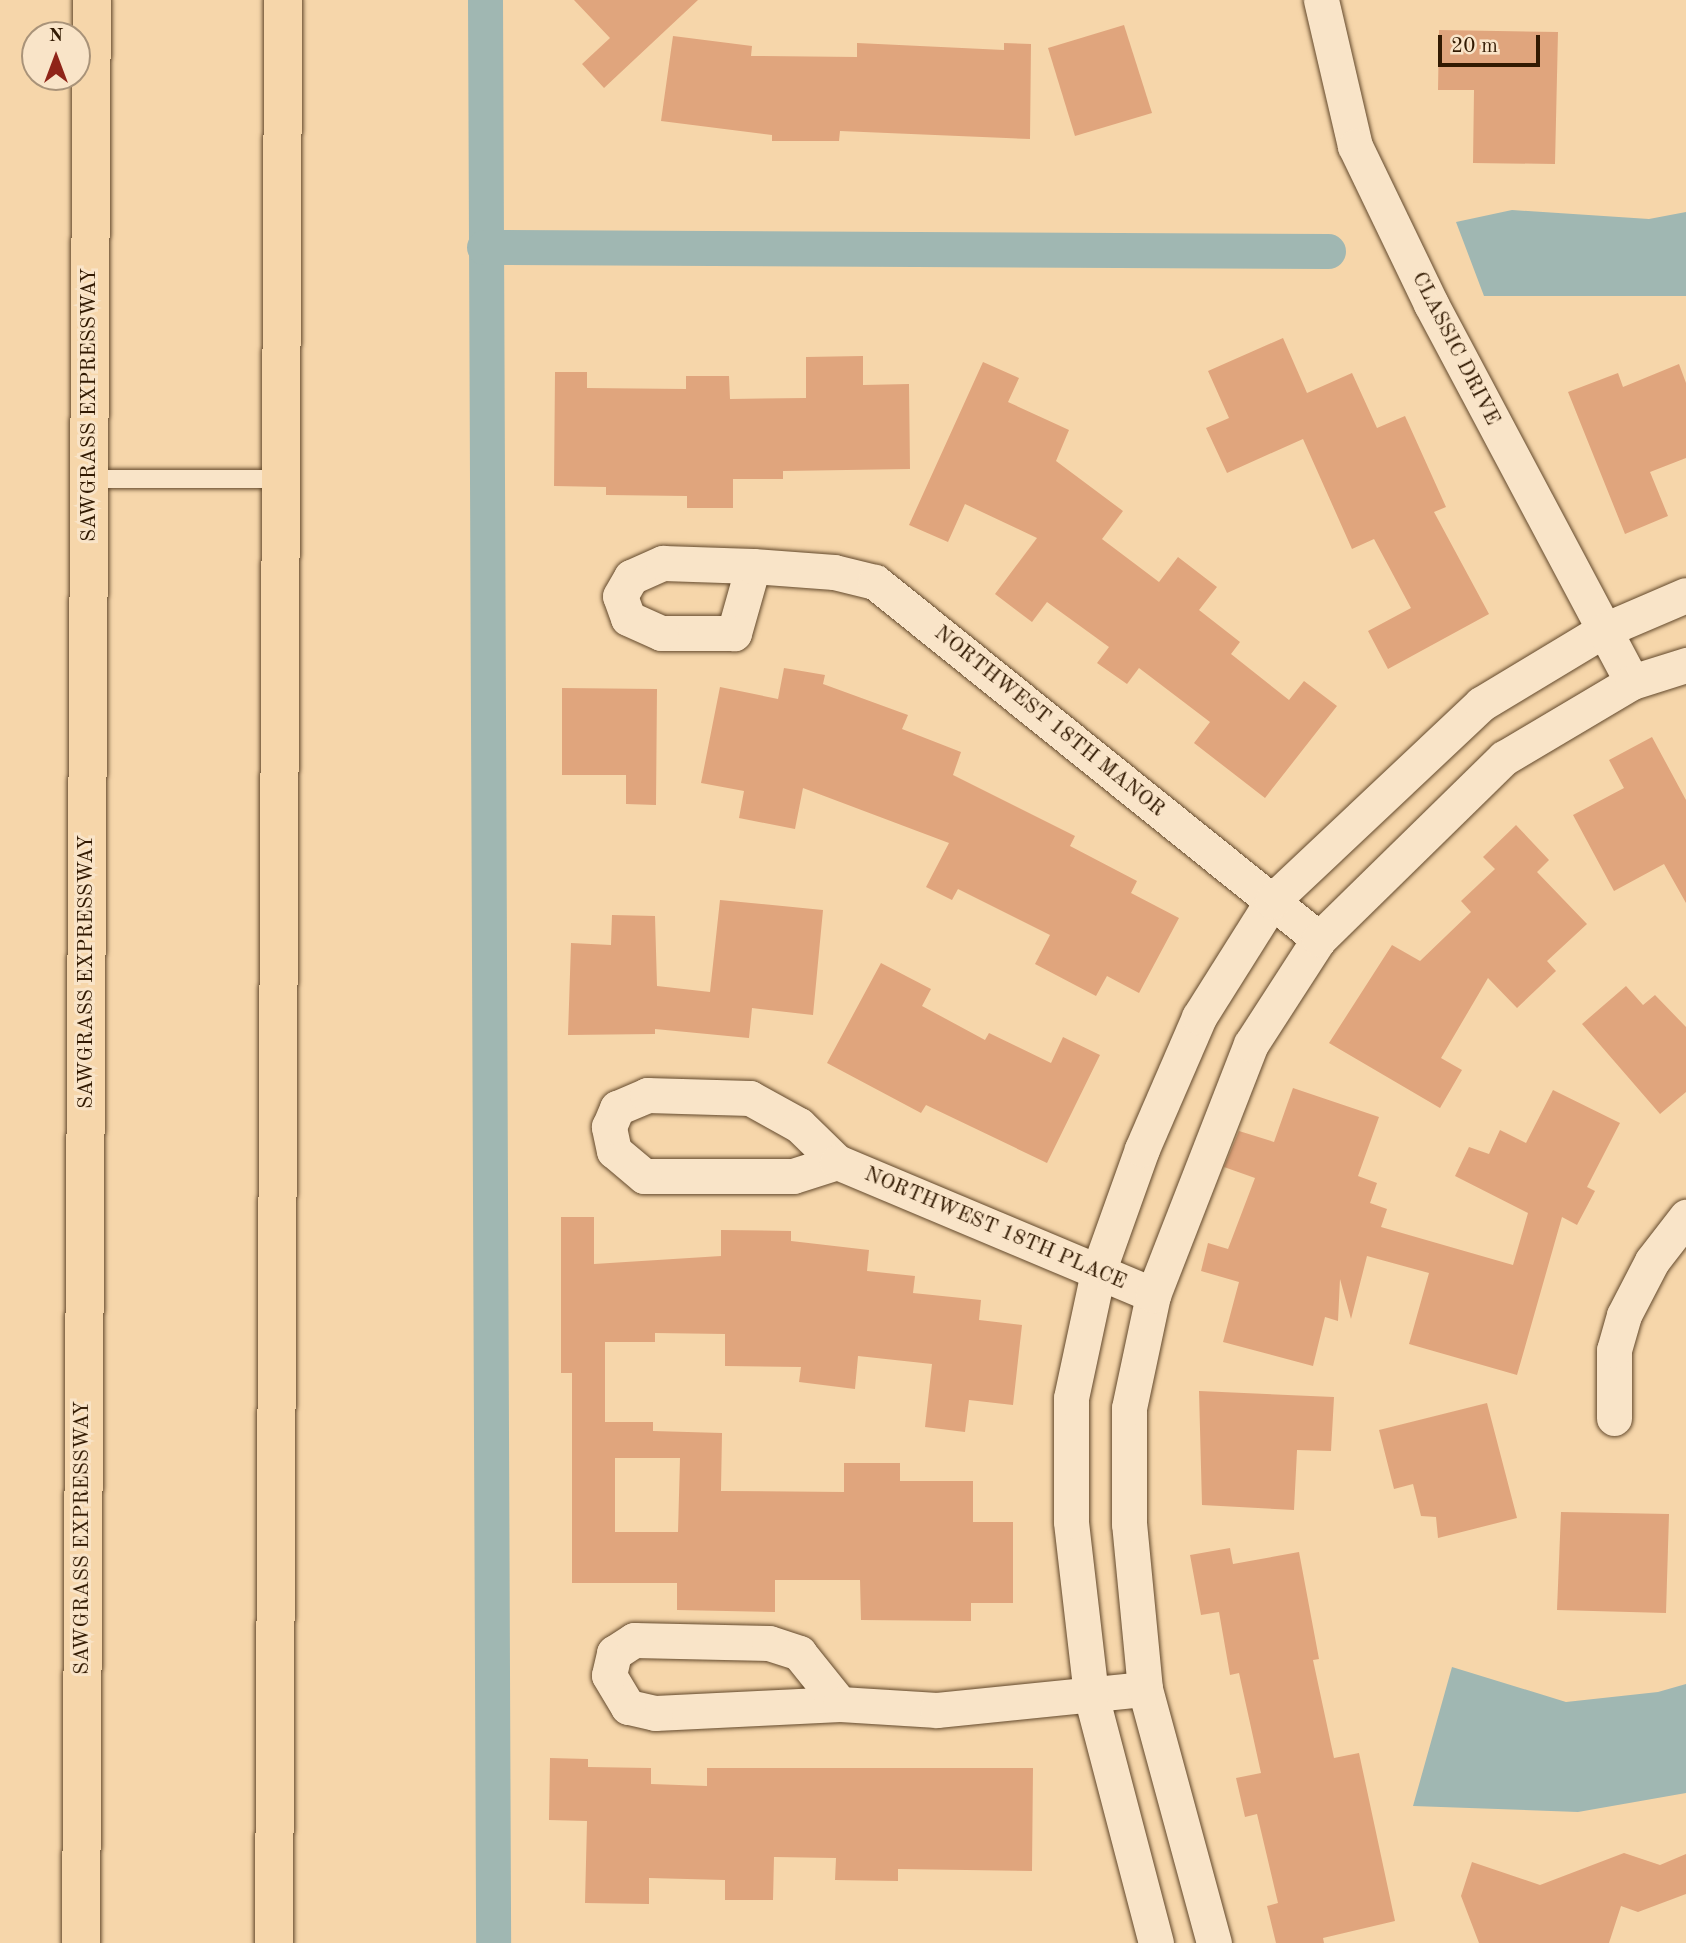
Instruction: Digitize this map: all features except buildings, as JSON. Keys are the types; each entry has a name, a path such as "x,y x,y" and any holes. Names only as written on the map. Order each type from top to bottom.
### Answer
{"highway":[{"name":"SAWGRASS EXPRESSWAY","path":"81,1943 92,0"},
{"path":"274,1943 283,0"}],"street":[{"name":"CLASSIC DRIVE","path":"1321,0 1355,146 1431,304 1602,631 1632,682"},
{"name":"NORTHWEST 18TH MANOR","path":"753,566 834,572 875,582 1319,939"},
{"path":"1156,1943 1091,1695 1071,1521 1071,1398 1098,1272 1142,1149 1199,1017 1272,901 1481,704 1602,631 1686,595"},
{"path":"1214,1943 1145,1689 1129,1524 1129,1408 1153,1295 1251,1044 1319,939 1504,758 1632,682 1686,665"},
{"name":"NORTHWEST 18TH PLACE","path":"837,1162 793,1176 644,1176 614,1152 609,1127 617,1108 647,1095 750,1098 799,1125 837,1162 1153,1295"},
{"path":"1614,1418 1614,1350 1625,1315 1652,1261 1686,1217"},
{"path":"840,1704 799,1653 769,1643 634,1640 614,1653 609,1675 628,1707 655,1713 840,1704 937,1710 1145,1689"}],"lane":[{"path":"90,479 280,479"}],"water":[{"path":"1512,210 1649,219 1686,212 1686,296 1484,296 1456,222"},
{"path":"1452,1667 1566,1702 1658,1692 1686,1684 1686,1793 1578,1812 1413,1806"}],"waterway":[{"path":"485,0 493,1943"},
{"path":"484,247 1328,251"}]}
